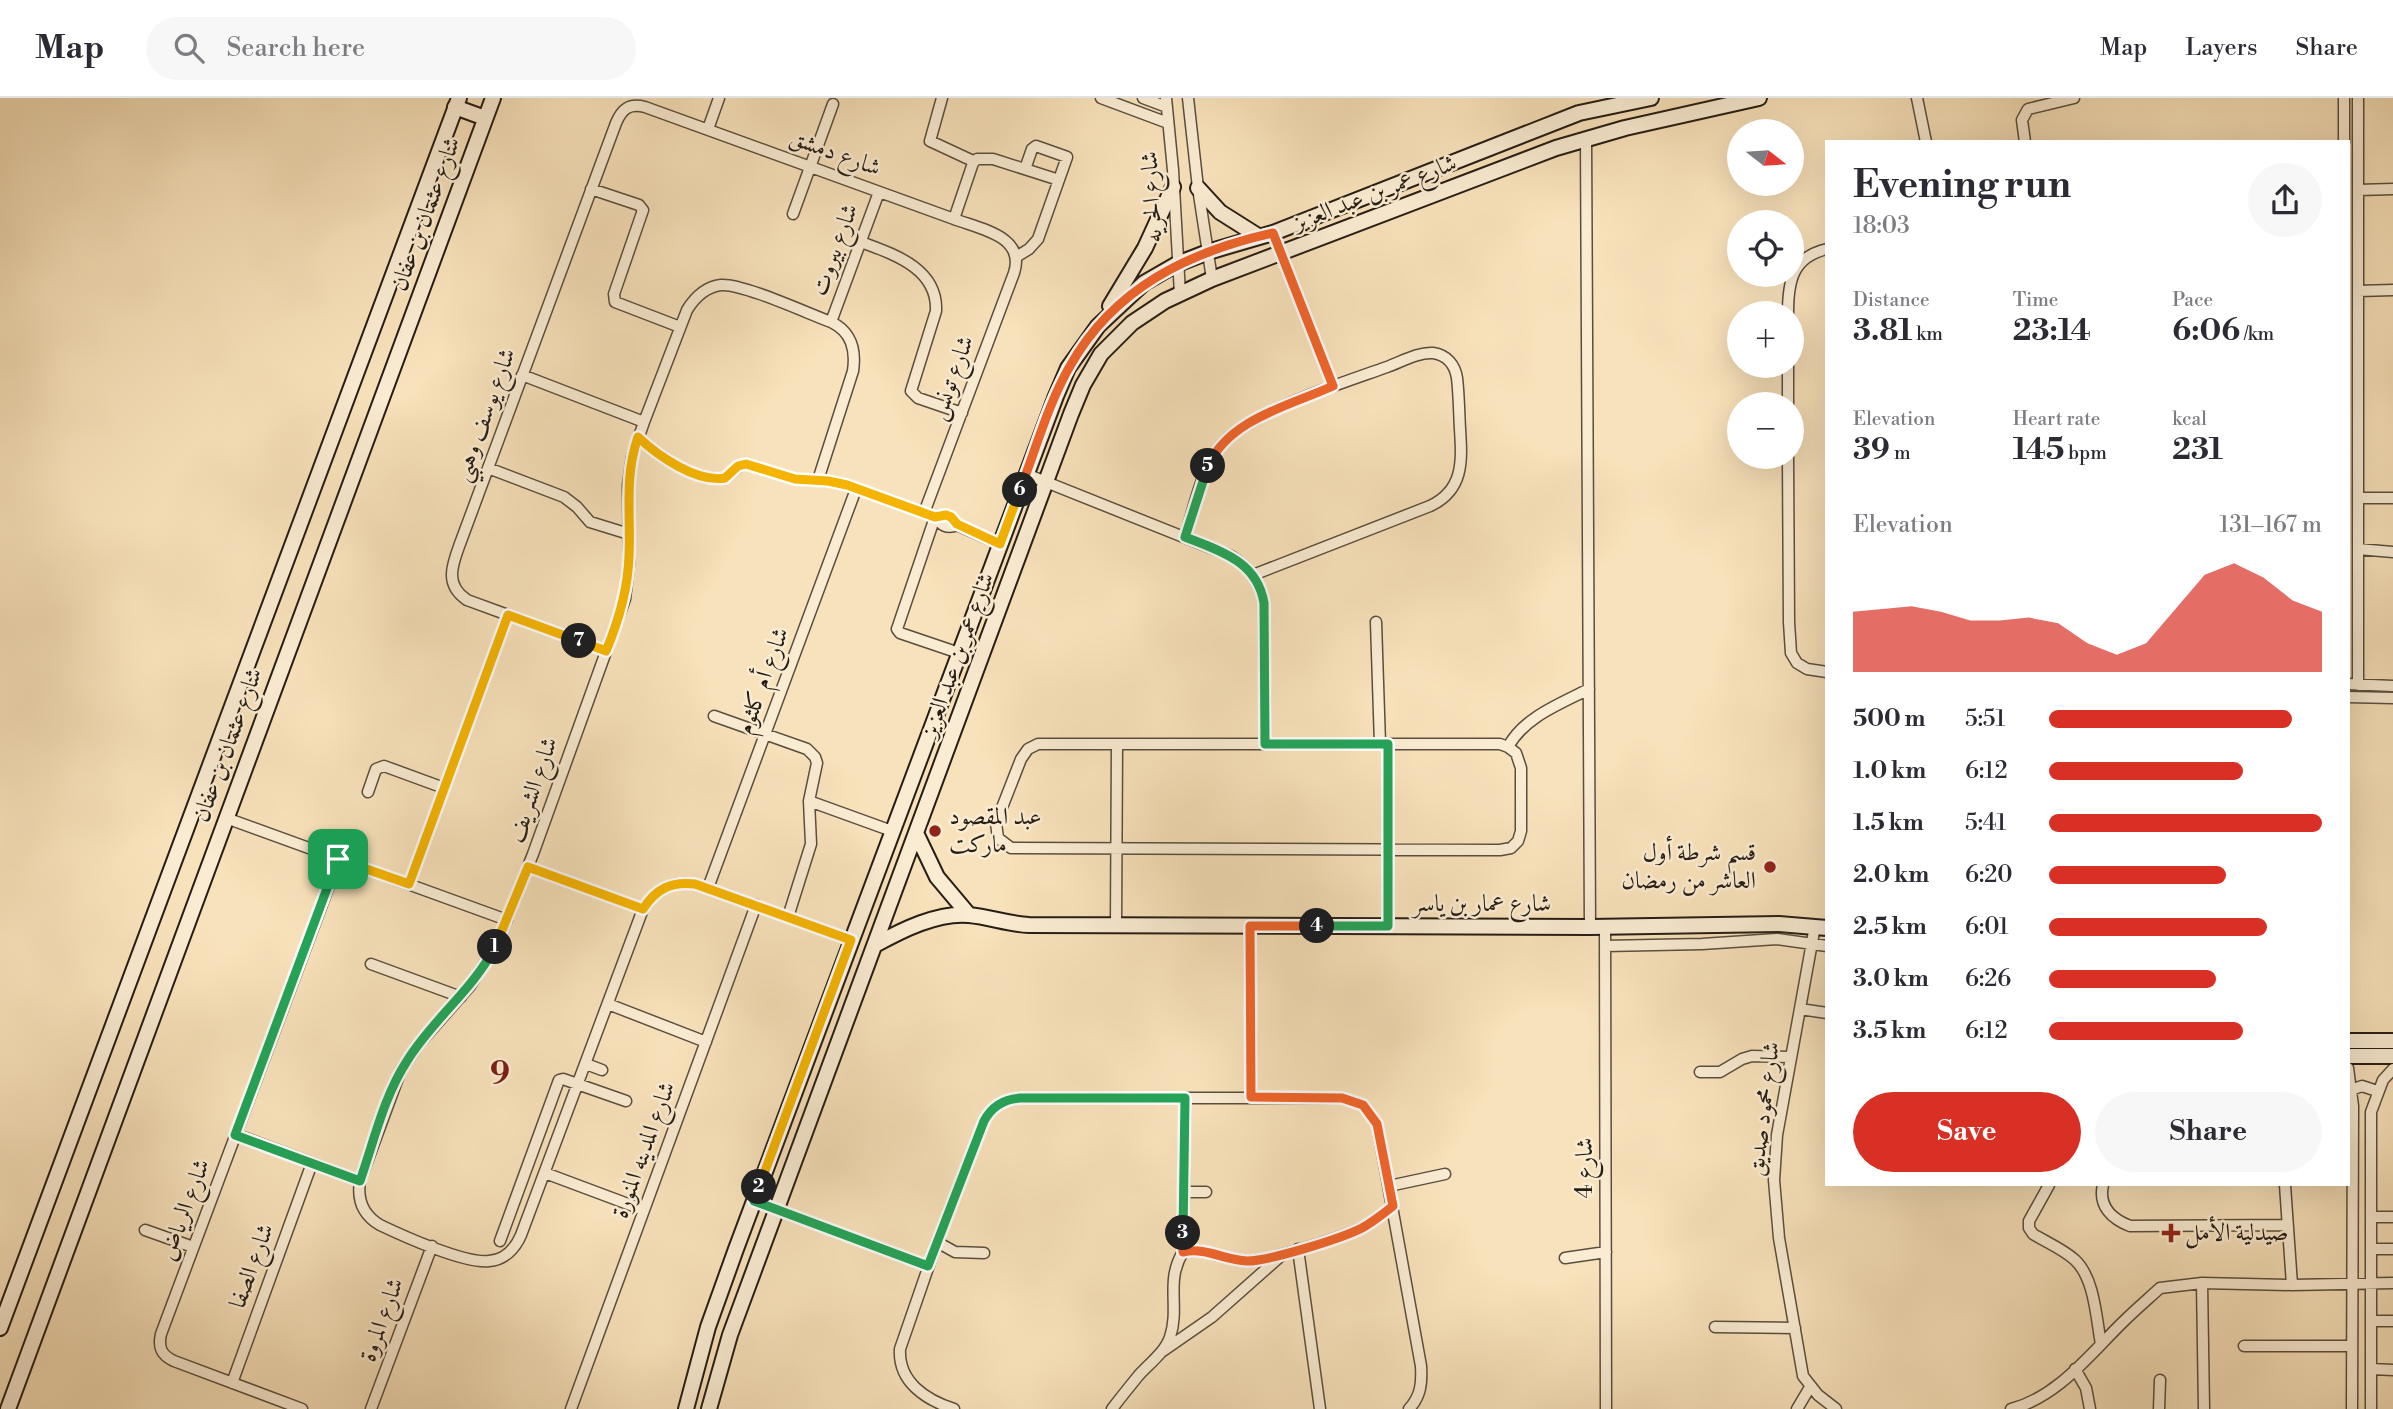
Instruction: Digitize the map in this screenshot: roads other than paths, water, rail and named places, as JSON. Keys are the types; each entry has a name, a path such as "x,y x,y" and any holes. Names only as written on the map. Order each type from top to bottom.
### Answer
{"street":[{"name":"شارع عثمان بن عفان","path":"8,1409 493,98"},
{"path":"708,129 719,98"},
{"path":"942,98 930,141 973,161 989,158 1059,180"},
{"path":"1101,98 1168,123"},
{"path":"1143,98 1166,102"},
{"name":"شارع الحريه","path":"1188,98 1212,279"},
{"name":"شارع عمر بن عبد العزيز","path":"686,1409 708,1327 1026,474 1068,368 1098,326 1144,284 1177,264 1265,235 1578,113 1651,98"},
{"name":"شارع عمر بن عبد العزيز","path":"709,1409 730,1335 1046,482 1083,385 1101,354 1149,310 1212,279 1556,148 1625,128 1759,98"},
{"path":"1917,98 1926,140"},
{"path":"2025,140 2022,120 2028,108 2074,98"},
{"path":"2344,98 2344,140"},
{"path":"2358,98 2358,291 2353,314 2358,549 2353,684 2393,686"},
{"name":"شارع الحريه","path":"1166,102 1180,294"},
{"name":"شارع عثمان بن عفان","path":"0,1328 457,103"},
{"path":"457,103 485,118"},
{"path":"793,214 833,104"},
{"name":"شارع دمشق","path":"629,106 641,106 708,129 1004,238 1012,246 1016,257"},
{"name":"شارع يوسف وهبي","path":"606,651 460,596 451,576 453,563 618,117 629,106"},
{"name":"شارع 4","path":"1587,139 1589,689 1597,927 1605,946 1606,1409"},
{"path":"1016,257 1038,239 1066,156 1037,146 1032,149 1025,169"},
{"path":"954,219 973,161"},
{"path":"1098,326 1145,248 1173,187"},
{"path":"1198,188 1220,212 1265,235 1280,254 1333,386"},
{"path":"591,189 639,205 643,211 614,294 615,302 680,327"},
{"path":"2358,190 2393,189"},
{"name":"شارع بيروت","path":"831,322 879,192"},
{"path":"861,242 909,262 930,285 936,311 911,391 915,397 961,413"},
{"path":"1788,301 1788,285 1794,271 1804,259 1825,249"},
{"name":"شارع تونس","path":"959,653 901,633 897,629 961,413 1014,272 1016,257"},
{"name":"شارع الشريف","path":"360,1181 401,1070 419,1044 488,962 528,867 625,599 629,564 629,477 638,437 687,310 698,295 723,285 741,289 831,322 850,338 854,363 849,388 818,480"},
{"path":"2358,291 2393,289"},
{"path":"1185,537 1208,467 1221,445 1251,422 1333,386 1427,354 1446,358 1457,378 1462,453 1458,479 1447,495 1430,506 1253,575"},
{"path":"522,375 643,422"},
{"path":"638,437 672,463 706,476 725,478 738,466 746,464 795,479 818,480 856,489 932,516 943,526 957,524 1000,544"},
{"path":"488,468 564,497 590,522 629,534"},
{"path":"1788,469 1791,653 1797,663 1807,669 1825,672"},
{"path":"1026,474 1231,556 1253,575 1264,603 1265,744"},
{"name":"شارع أم كلثوم","path":"708,888 856,489"},
{"path":"2358,498 2393,498"},
{"path":"2358,549 2393,552"},
{"path":"409,884 508,615"},
{"path":"1376,622 1384,744 1388,926"},
{"path":"1508,747 1530,721 1589,689"},
{"path":"2350,697 2393,698"},
{"path":"714,716 807,749 815,757 817,769 809,801 810,850 788,917"},
{"path":"1038,744 1384,744 1495,744 1508,747 1518,758 1521,768 1521,831 1515,845 1506,850 1011,848 999,838 996,828 1021,759 1028,749 1038,744"},
{"path":"1116,925 1117,744"},
{"path":"368,792 376,769 384,766 444,788"},
{"path":"809,801 892,831"},
{"path":"226,818 507,920"},
{"path":"916,833 937,877 969,915"},
{"name":"شارع الرياض","path":"232,1383 168,1359 159,1344 338,859"},
{"path":"528,867 643,909"},
{"path":"235,1135 360,1181 360,1202 372,1221 432,1246 479,1261 493,1261 504,1256 518,1242 643,909 654,894 671,884 690,883 851,940"},
{"name":"شارع المدينه المنورة","path":"571,1409 756,905"},
{"name":"شارع عمار بن ياسر","path":"875,945 919,924 969,915 1014,924 1597,927 1779,924 1821,927"},
{"path":"1250,926 1251,1097"},
{"name":"شارع محمود صديق","path":"1810,1387 1803,1376 1779,1238 1774,1180 1777,1135 1812,943 1821,927"},
{"path":"1605,946 1777,939 1825,946"},
{"path":"371,964 461,997"},
{"path":"608,1004 706,1042"},
{"path":"1800,1009 1825,1013"},
{"path":"2350,1041 2393,1041"},
{"path":"1700,1072 1720,1072 1752,1056 1791,1057"},
{"path":"2350,1056 2393,1056"},
{"path":"586,1063 602,1070"},
{"path":"2371,1409 2371,1112 2377,1091 2393,1069"},
{"path":"500,1241 558,1081 563,1079 626,1101"},
{"path":"2350,1083 2352,1409"},
{"path":"2351,1090 2362,1086 2377,1091"},
{"path":"954,1409 937,1403 917,1389 906,1377 900,1359 905,1331 928,1266 984,1121 991,1110 1000,1103 1020,1098 1251,1097 1342,1098 1363,1105 1377,1124 1421,1366 1418,1398 1409,1409"},
{"path":"1160,1354 1171,1335 1173,1273 1183,1252 1185,1098"},
{"name":"شارع الصفا","path":"232,1383 312,1163"},
{"path":"545,1173 644,1210"},
{"path":"1389,1186 1445,1174"},
{"path":"2048,1186 2029,1221 2029,1228 2033,1234 2073,1258 2081,1267 2087,1278 2101,1344"},
{"path":"2103,1186 2103,1205 2108,1213 2130,1226 2287,1225"},
{"path":"2285,1186 2292,1285"},
{"path":"1184,1192 1206,1192"},
{"path":"754,1201 928,1266"},
{"path":"1183,1252 1203,1250 1234,1259 1253,1261 1363,1228 1393,1206"},
{"path":"2371,1217 2393,1217"},
{"path":"145,1230 193,1247"},
{"path":"937,1242 955,1252 984,1253"},
{"name":"شارع المروة","path":"371,1409 432,1246"},
{"path":"2371,1249 2393,1248"},
{"path":"1298,1249 1320,1409"},
{"path":"1565,1258 1606,1252"},
{"path":"1112,1409 1138,1376 1160,1354 1212,1317 1284,1253"},
{"path":"2203,1283 2204,1409"},
{"path":"2011,1409 2026,1405 2050,1392 2160,1289 2203,1283 2393,1283"},
{"path":"2371,1321 2393,1321"},
{"path":"1715,1327 1795,1328"},
{"path":"2244,1346 2352,1346"},
{"path":"2074,1369 2087,1388 2090,1409"},
{"path":"2371,1369 2393,1370"},
{"path":"2159,1409 2160,1380"},
{"path":"232,1383 302,1409"},
{"path":"1797,1409 1810,1387 1826,1404 1836,1409"}],"place":[{"name":"عبد المقصود ماركت","path":"935,831"},
{"name":"قسم شرطة أول العاشر من رمضان","path":"1770,867"},
{"name":"صيدلية الأمل","path":"2171,1233"}],"district":[{"name":"9","path":"501,1074"}]}
